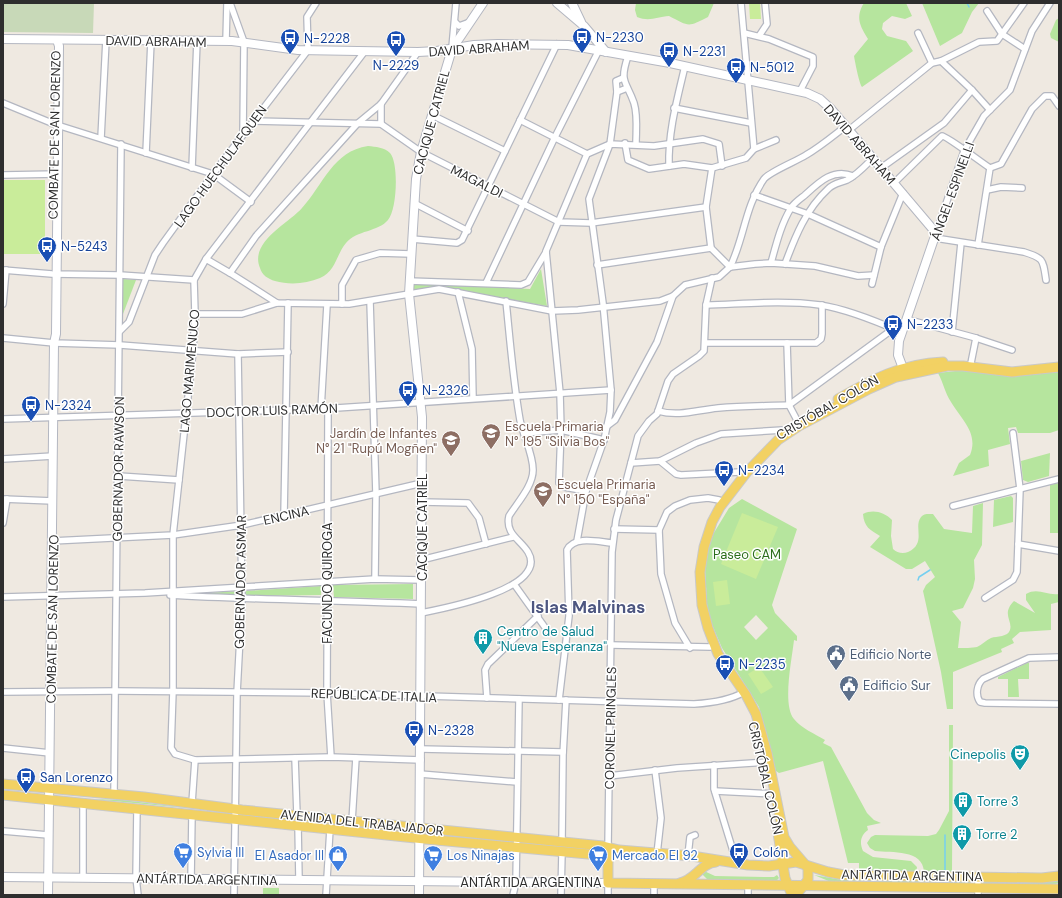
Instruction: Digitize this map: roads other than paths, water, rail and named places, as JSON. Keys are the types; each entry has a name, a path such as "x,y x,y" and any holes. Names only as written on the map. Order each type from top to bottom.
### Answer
{"main road":[{"path":"452,49 483,3"},
{"path":"557,3 584,26"},
{"path":"572,3 584,26 603,51"},
{"path":"469,23 468,38 474,45"},
{"name":"DAVID ABRAHAM","path":"3,39 226,41 308,50 418,52 452,49 474,45 511,43 557,44 685,66 800,91 820,99 873,158 936,236"},
{"name":"COMBATE DE SAN LORENZO","path":"48,895 54,343 56,334 56,125 59,46 57,40"},
{"name":"CACIQUE CATRIEL","path":"419,895 422,402 409,294 409,281 416,173 452,49"},
{"name":"ÁNGEL ESPINELLI","path":"904,371 898,351 901,332 936,236"},
{"path":"904,371 931,362 952,361 1009,368 1059,362"},
{"path":"904,371 963,366 1012,372 1059,367"},
{"name":"CRISTÓBAL COLÓN","path":"806,865 790,847 784,837 766,762 750,713 742,693 714,646 702,605 701,563 706,539 712,522 724,501 747,472 778,440 799,426 904,371"},
{"name":"CRISTÓBAL COLÓN","path":"742,693 719,664 710,647 697,608 695,573 701,537 710,516 719,500 740,472 760,449 783,430 871,380 904,371"},
{"name":"AVENIDA DEL TRABAJADOR","path":"3,784 192,803 235,814 298,826 601,855 606,857 608,862"},
{"name":"CRISTÓBAL COLÓN","path":"773,794 783,860 792,895"},
{"name":"AVENIDA DEL TRABAJADOR","path":"3,795 192,814 298,815 562,842 656,854 688,856 720,862"},
{"name":"CORONEL PRINGLES","path":"608,848 608,883"},
{"path":"669,884 687,881 709,863 720,862 774,865 783,860"},
{"name":"ANTÁRTIDA ARGENTINA","path":"783,860 844,875 978,877 1059,876"},
{"path":"796,895 809,875 806,865"},
{"path":"699,872 701,880 713,884"},
{"name":"ANTÁRTIDA ARGENTINA","path":"3,877 788,884 803,886 978,892 1059,890"}],"street":[{"path":"226,41 228,3"},
{"path":"228,3 242,33 244,42 243,135"},
{"path":"308,50 308,17 316,3"},
{"name":"CACIQUE CATRIEL","path":"452,49 456,3"},
{"path":"741,3 754,149"},
{"path":"759,36 767,24 765,3"},
{"path":"195,314 242,314 277,303 327,305 342,304 370,301 439,289 552,311 578,310 603,306 660,301 673,296 685,286 719,277 730,267 738,252 746,217 754,195 765,178 807,155 847,128 932,62 941,61 979,42 997,41 1024,3"},
{"name":"ÁNGEL ESPINELLI","path":"936,236 964,151 979,123 1010,90 1032,31 1050,3"},
{"path":"987,11 1002,34 1025,49"},
{"path":"455,22 459,26 469,23"},
{"path":"744,33 759,36 813,57 813,66 800,91"},
{"path":"918,34 932,62"},
{"path":"101,138 106,40"},
{"path":"146,153 151,40"},
{"path":"192,168 197,41"},
{"path":"412,239 457,242 462,240 468,231 557,44"},
{"name":"LAGO HUECHULAFQUEN","path":"120,331 129,322 156,255 213,174 308,50"},
{"path":"3,304 4,270 55,274 120,275 194,280 206,259 365,51"},
{"path":"486,283 554,139 603,51"},
{"path":"230,273 256,236 358,123 381,104 418,52"},
{"path":"628,56 623,78 634,104 636,144"},
{"path":"941,61 972,90 990,110"},
{"path":"669,166 668,144 674,108 685,66"},
{"path":"577,541 586,491 604,440 611,390 603,306 589,199 590,192 610,144 617,92 616,81 623,78"},
{"path":"617,92 627,88"},
{"path":"881,168 944,123 972,90"},
{"path":"990,168 1001,164 1032,109 1045,96 1052,96 1059,106"},
{"path":"3,103 56,125 121,144 213,174 251,202"},
{"path":"253,121 381,124 381,104"},
{"path":"674,108 751,123"},
{"path":"432,115 505,151"},
{"path":"520,120 554,139 587,154"},
{"name":"MAGALDI","path":"381,124 421,152 559,222 591,223 706,207"},
{"path":"894,183 942,136 946,136 964,151 990,168"},
{"path":"409,281 522,285 528,282 546,252 587,154 610,144 625,143 654,146 703,139 716,143 720,147 722,166"},
{"path":"625,143 628,160 649,169 684,164 712,168 746,158 754,149 776,140"},
{"name":"GOBERNADOR RAWSON","path":"114,794 119,476 121,144"},
{"path":"785,264 796,235 808,214 827,189 853,176 873,158"},
{"path":"712,168 706,207 711,248 730,267"},
{"path":"978,245 990,168"},
{"path":"771,263 781,231 791,207 819,182 834,174 845,173 853,176"},
{"path":"3,175 56,174"},
{"path":"987,190 1001,187 1022,188"},
{"path":"872,284 881,247 902,193"},
{"path":"754,195 791,207 881,247"},
{"path":"414,203 468,231"},
{"path":"936,236 961,243 1024,252 1038,256 1044,263 1046,280"},
{"path":"952,332 961,243"},
{"path":"597,265 711,248"},
{"path":"342,304 342,285 356,260 380,252 411,254"},
{"path":"546,252 560,393 561,430 559,483 564,487 586,491"},
{"path":"206,259 277,303"},
{"path":"730,267 771,263 815,266 858,276 874,275"},
{"path":"712,278 706,305 705,343 816,343 821,339 822,305"},
{"name":"LAGO MARIMENUCO","path":"194,280 195,314 193,351 173,535 173,691 171,748 176,754 194,760"},
{"path":"458,292 472,349 473,398"},
{"path":"607,426 615,420 657,342 673,296"},
{"path":"370,301 376,494 375,579"},
{"path":"421,613 462,605 492,595 514,584 524,576 529,566 530,559 528,552 513,537 508,528 509,516 529,483 533,471 516,396 506,301"},
{"path":"706,305 789,302 822,305 857,315 901,332"},
{"path":"284,514 288,303"},
{"path":"321,409 327,305"},
{"path":"906,319 976,338 1012,350"},
{"path":"658,411 668,414 680,414 718,408 789,405 893,329"},
{"path":"3,338 54,343 120,345 238,354 288,352"},
{"path":"971,363 976,338"},
{"name":"CORONEL PRINGLES","path":"608,848 612,543 614,529 638,436 658,411 668,381 673,374 699,356 704,351 705,343"},
{"path":"787,343 789,405 798,422"},
{"name":"GOBERNADOR ASMAR","path":"234,895 237,693 242,599 242,525 238,354"},
{"name":"DOCTOR LUIS RAMÓN","path":"3,419 328,409 473,398 611,390"},
{"name":"FACUNDO QUIROGA","path":"328,409 327,693 331,757"},
{"path":"524,433 561,430 604,440"},
{"path":"631,463 660,462 696,443 721,434 783,430"},
{"path":"986,598 1015,578 1018,569 1020,489 1013,433"},
{"path":"3,459 53,456"},
{"path":"660,462 676,474 681,475 740,472"},
{"path":"119,476 179,480"},
{"path":"953,506 1059,479"},
{"name":"ENCINA","path":"52,541 173,535 242,525 422,483"},
{"path":"690,648 675,623 661,574 659,530 666,512 675,506 690,500 708,498 719,500"},
{"path":"3,523 5,499 53,501"},
{"path":"422,502 468,503 478,518 486,544"},
{"path":"614,529 659,530"},
{"path":"421,560 513,537"},
{"path":"559,700 569,616 568,550 570,545 577,541 612,543"},
{"path":"1018,544 1059,551"},
{"path":"3,597 52,594 173,593 328,581 375,579 421,580"},
{"path":"514,584 549,633"},
{"path":"173,593 242,599 328,599 421,604"},
{"path":"488,698 485,670 488,664 538,616"},
{"path":"611,645 690,648 710,647"},
{"path":"1059,657 1030,658 983,678 979,682 979,700 985,703 1059,704"},
{"name":"REPÚBLICA DE ITALIA","path":"3,692 173,691 327,693 703,704 742,693"},
{"path":"513,895 516,882 518,699"},
{"path":"562,842 563,752 566,700"},
{"path":"3,748 50,753"},
{"path":"421,749 563,752"},
{"path":"192,803 194,760 331,757 421,760"},
{"path":"295,758 298,815"},
{"path":"352,821 356,758"},
{"path":"609,776 655,770 766,762"},
{"path":"714,765 715,791 737,864"},
{"path":"655,770 661,818 656,854"},
{"path":"420,774 517,782"},
{"path":"715,791 773,794"},
{"path":"83,803 83,878"},
{"path":"137,808 136,878 138,895"},
{"path":"191,879 192,814"},
{"path":"298,826 299,880"},
{"path":"326,895 330,829"},
{"path":"3,831 48,835"},
{"path":"688,856 690,838 695,835"},
{"path":"561,895 562,852"},
{"path":"978,877 978,892"},
{"name":"CORONEL PRINGLES","path":"608,883 608,895"},
{"path":"654,883 654,895"},
{"path":"748,884 748,895"}],"waterway":[{"path":"967,3 969,7"},
{"path":"918,580 919,577 930,570"},
{"path":"945,835 945,870"}],"place":[{"name":"N-2230","path":"582,54"},
{"name":"N-2228","path":"290,55"},
{"name":"N-2229","path":"396,57"},
{"name":"N-2231","path":"669,68"},
{"name":"N-5012","path":"736,84"},
{"name":"N-5243","path":"47,263"},
{"name":"N-2233","path":"893,341"},
{"name":"N-2326","path":"408,407"},
{"name":"N-2324","path":"31,422"},
{"name":"Escuela Primaria N° 195 \"Silvia Bos\"","path":"491,450"},
{"name":"Jardín de Infantes N° 21 \"Rupú Mogñen\"","path":"451,457"},
{"name":"N-2234","path":"724,487"},
{"name":"Escuela Primaria N° 150 \"España\"","path":"543,508"},
{"name":"Centro de Salud \"Nueva Esperanza\"","path":"483,655"},
{"name":"Edificio Norte","path":"836,671"},
{"name":"N-2235","path":"725,681"},
{"name":"Edificio Sur","path":"849,702"},
{"name":"N-2328","path":"414,747"},
{"name":"Cinepolis","path":"1020,771"},
{"name":"San Lorenzo","path":"26,794"},
{"name":"Torre 3","path":"963,818"},
{"name":"Torre 2","path":"962,851"},
{"name":"Sylvia III","path":"183,869"},
{"name":"Colón","path":"739,869"},
{"name":"El Asador III","path":"338,872"},
{"name":"Los Ninajas","path":"433,872"},
{"name":"Mercado El 92","path":"598,872"}],"district":[{"name":"Islas Malvinas","path":"588,607"}],"park label":[{"name":"Paseo CAM","path":"747,554"}]}
